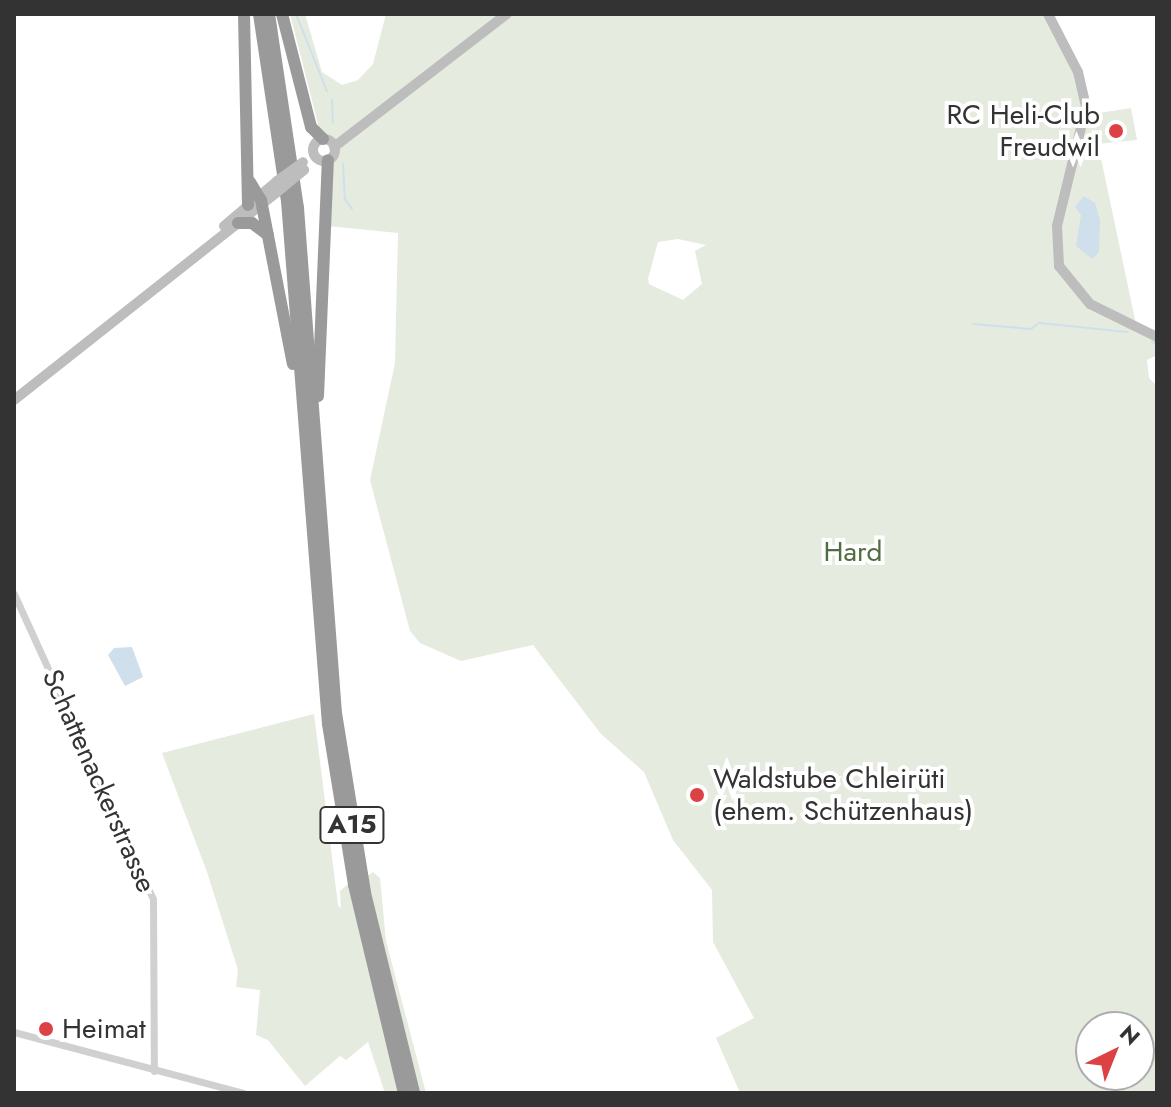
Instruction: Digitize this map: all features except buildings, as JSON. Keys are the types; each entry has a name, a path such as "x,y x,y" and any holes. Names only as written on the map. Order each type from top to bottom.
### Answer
{"highway":[{"path":"244,14 250,182 268,235 304,422"},
{"name":"A15","path":"259,14 287,201 320,646 339,801 365,938 404,1093"},
{"name":"A15","path":"269,14 298,208 328,641 347,795 375,941 414,1093"},
{"path":"282,14 311,127 329,142"},
{"path":"314,451 320,157"},
{"path":"238,223 252,223 268,235"}],"main road":[{"path":"320,157 315,144 329,142 359,126 507,14"},
{"path":"1048,14 1078,72 1086,107 1057,226 1059,266 1090,304 1157,337"},
{"path":"14,400 256,202 320,157 329,142"},
{"path":"212,240 238,223 256,202"}],"street":[{"name":"Schattenackerstrasse","path":"14,594 153,899 154,1071"},
{"path":"14,1032 154,1071 213,1081 243,1093"}],"green space":[{"name":"Hard","path":"290,14 305,14 322,72 342,85 358,80 373,64 386,14 1048,14 1074,64 1086,115 1131,108 1137,140 1098,144 1137,329 1157,337 1157,355 1147,360 1149,378 1157,386 1157,1093 740,1093 716,1038 754,1018 713,942 712,890 673,840 644,772 601,734 533,645 461,661 420,643 410,631 370,480 395,363 398,233 328,226 332,162 339,153 319,128","holes":["678,239 706,245 695,251 702,284 683,300 649,284 658,242"]},
{"path":"314,714 338,905 341,909 340,891 348,884 399,1093 385,1093 368,1042 346,1060 340,1056 305,1086 268,1040 256,1035 260,990 236,987 238,970 207,872 162,753"},
{"path":"373,872 380,878 386,941 426,1093 419,1093 400,1021 367,876"}],"water":[{"path":"1084,196 1095,203 1100,220 1099,252 1092,259 1076,246 1081,215 1075,207"},
{"path":"132,647 143,677 125,686 108,655 114,648"}],"waterway":[{"path":"296,14 327,91"},
{"path":"332,100 333,123"},
{"path":"343,164 345,199 352,209"},
{"path":"973,324 1031,329 1039,323 1128,332"},
{"path":"1152,342 1157,344"}],"place":[{"name":"RC Heli-Club Freudwil","path":"1116,131"},
{"name":"Waldstube Chleirüti (ehem. Schützenhaus)","path":"697,795"},
{"name":"Heimat","path":"46,1029"}]}
